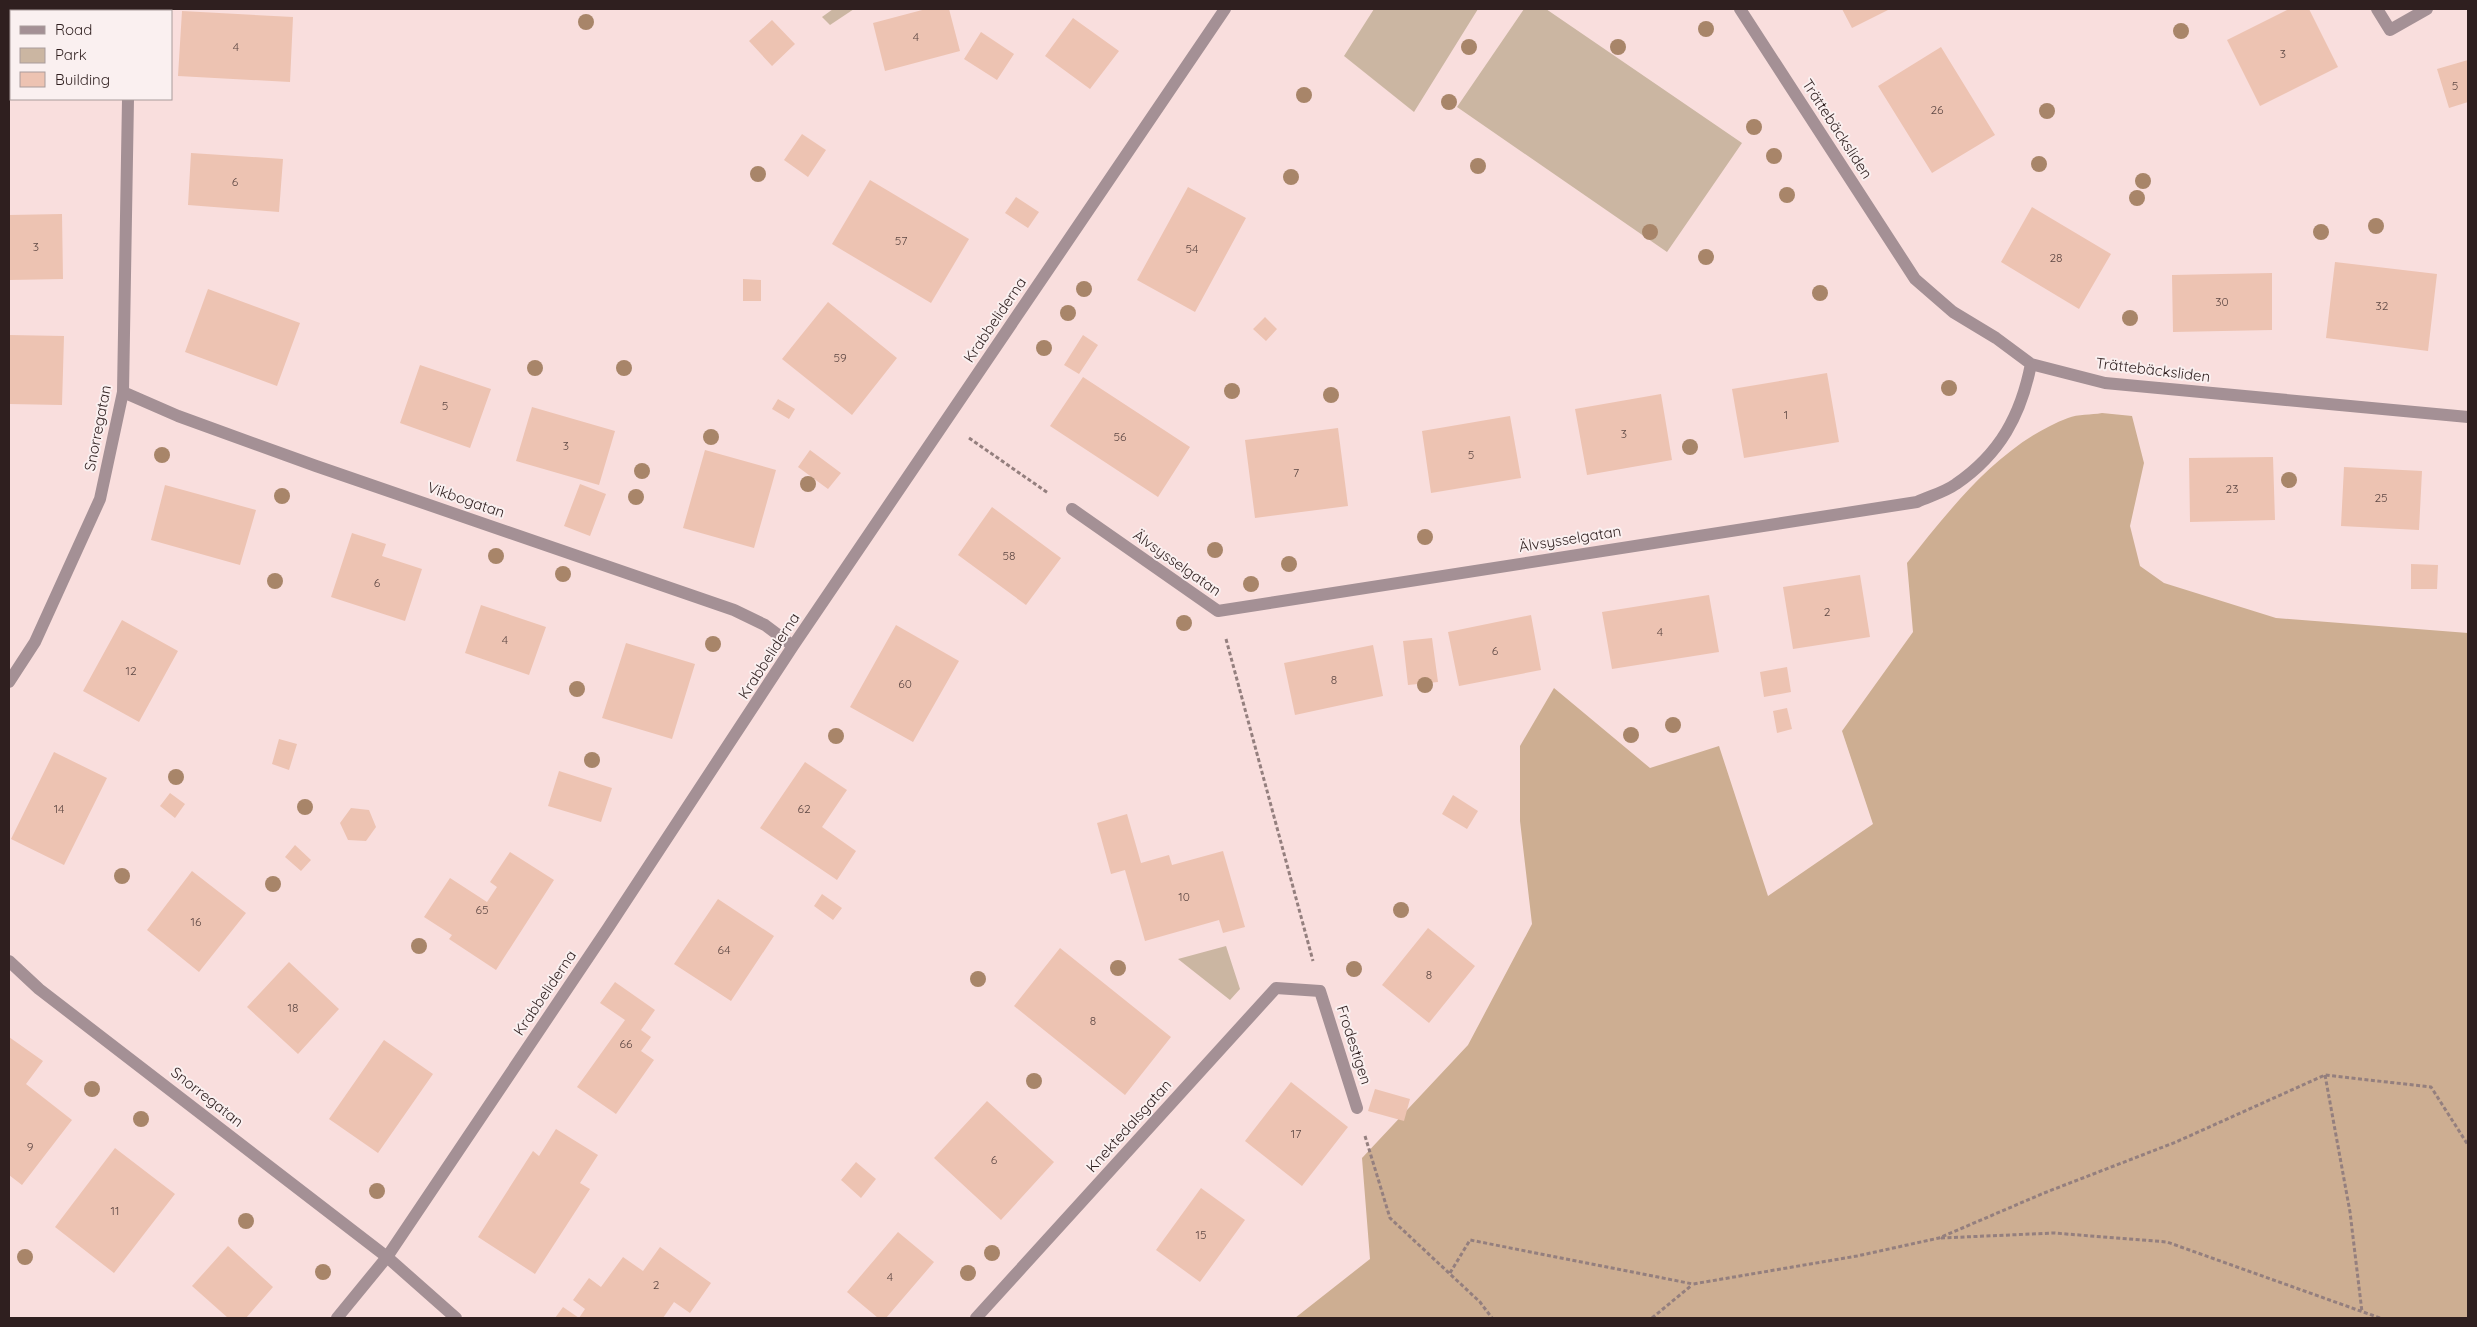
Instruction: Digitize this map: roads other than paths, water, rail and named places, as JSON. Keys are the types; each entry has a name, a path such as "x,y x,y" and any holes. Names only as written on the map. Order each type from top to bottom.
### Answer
{"street":[{"name":"Krabbeliderna","path":"337,1318 387,1257 608,928 793,646 1225,9"},
{"name":"Trättebäcksliden","path":"1740,9 1915,279 1954,312 1996,338 2031,364 2105,384 2468,417"},
{"path":"2377,9 2390,30 2427,9"},
{"name":"Snorregatan","path":"9,682 35,642 100,499 123,392 128,100"},
{"name":"Älvsysselgatan","path":"1072,509 1218,611 1917,502 1955,485 1987,458 2012,425 2026,391 2031,364"},
{"name":"Vikbogatan","path":"123,392 178,416 316,466 734,610 765,625 793,646"},
{"name":"Snorregatan","path":"9,961 46,994 387,1257"},
{"name":"Knektedalsgatan","path":"976,1318 1276,988 1320,991"},
{"name":"Frodestigen","path":"1320,991 1357,1108"},
{"path":"387,1257 456,1318"}]}
